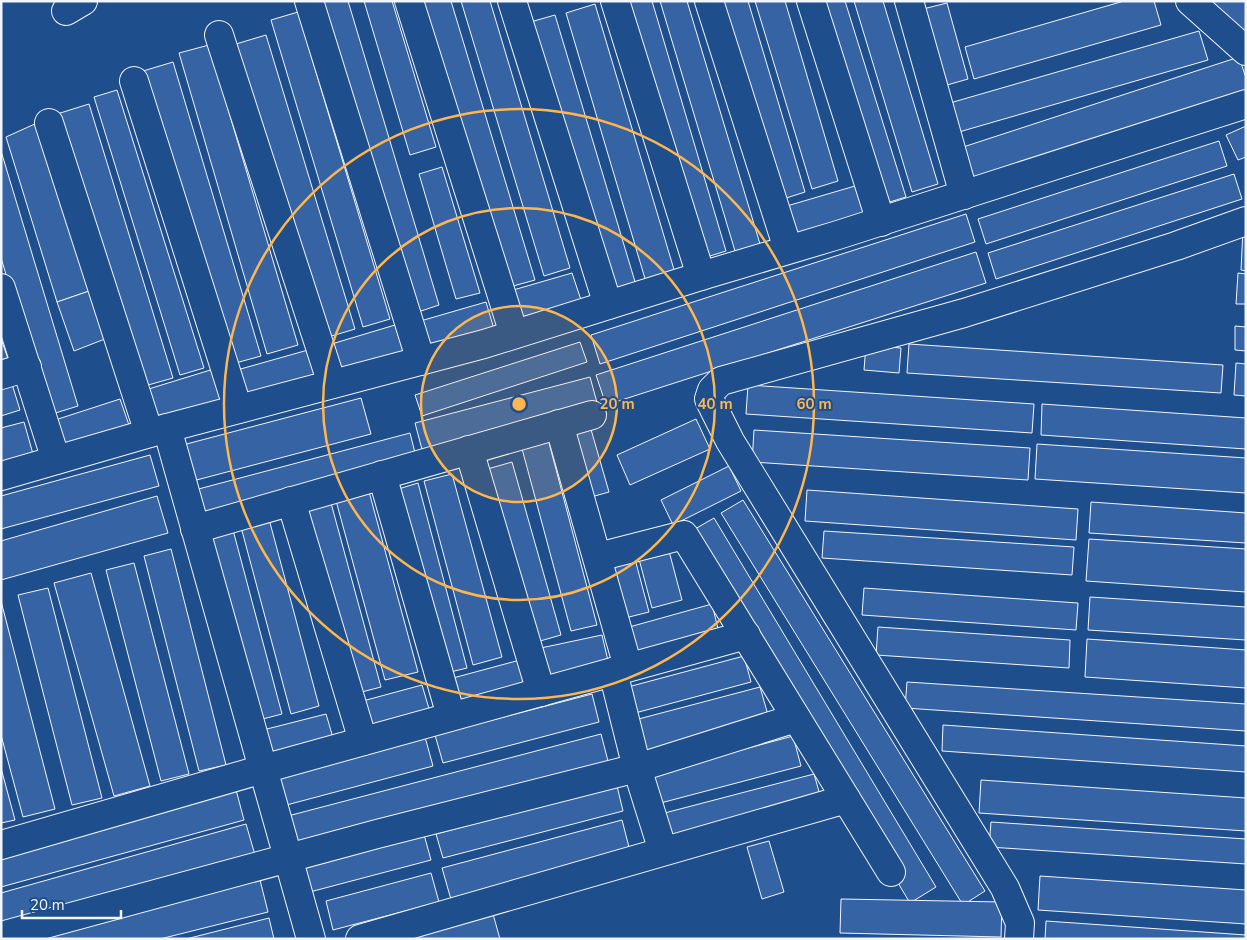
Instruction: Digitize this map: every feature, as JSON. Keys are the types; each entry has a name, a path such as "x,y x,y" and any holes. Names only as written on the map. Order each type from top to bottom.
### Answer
{"street":[{"path":"309,1 421,361"},
{"path":"409,1 514,334"},
{"path":"512,1 608,305"},
{"path":"615,1 701,276"},
{"path":"709,1 788,250"},
{"path":"811,1 880,222"},
{"path":"909,1 964,195"},
{"path":"1190,1 1246,51"},
{"path":"219,35 332,384"},
{"path":"134,81 238,409"},
{"path":"1,476 158,430 484,344 880,222 1246,104"},
{"path":"49,123 195,529 311,939"},
{"path":"1019,939 1020,923 1005,888 730,441 709,399 712,390 721,381 964,313 1176,246 1246,221"},
{"path":"1,288 14,371 56,460"},
{"path":"195,529 592,415"},
{"path":"559,424 598,557 637,768 663,851"},
{"path":"469,450 541,692"},
{"path":"382,475 451,716"},
{"path":"291,501 363,741"},
{"path":"598,557 684,536 891,872"},
{"path":"1,845 451,716 746,635"},
{"path":"1,936 377,834 637,768 796,718"},
{"path":"360,939 846,799"}],"building":[{"path":"321,1 348,1 439,305 415,313"},
{"path":"364,1 392,1 436,147 410,155"},
{"path":"420,1 451,1 535,280 506,288"},
{"path":"461,1 490,1 570,268 544,276"},
{"path":"619,1 652,1 726,251 697,260"},
{"path":"660,1 687,1 760,244 735,251"},
{"path":"718,1 748,1 805,192 777,201"},
{"path":"755,1 785,1 838,181 812,189"},
{"path":"817,1 845,1 906,197 880,205"},
{"path":"854,1 883,1 938,184 912,192"},
{"path":"1124,1 1154,1 1161,25 974,79 965,47"},
{"path":"1199,1 1244,1 1246,3 1246,42"},
{"path":"947,3 968,79 940,87 919,10"},
{"path":"595,4 675,273 646,282 566,13"},
{"path":"298,12 390,319 363,327 271,20"},
{"path":"555,15 636,285 608,293 527,23"},
{"path":"1199,31 1208,60 952,134 943,105"},
{"path":"266,35 355,329 325,338 236,44"},
{"path":"209,45 298,345 267,354 179,53"},
{"path":"1239,57 1246,78 1246,92 965,184 954,150"},
{"path":"173,62 261,356 232,364 143,71"},
{"path":"117,90 204,368 180,375 94,97"},
{"path":"89,104 173,378 141,387 57,114"},
{"path":"37,123 95,289 57,302 6,137"},
{"path":"1246,126 1246,157 1238,160 1226,135"},
{"path":"1219,141 1227,166 986,244 978,219"},
{"path":"1,151 78,406 49,415 1,258"},
{"path":"442,167 480,293 456,299 419,174"},
{"path":"1234,174 1242,199 996,279 988,253"},
{"path":"855,186 865,218 789,240 780,208"},
{"path":"966,214 975,242 600,364 591,335"},
{"path":"1243,229 1246,229 1246,271 1241,270"},
{"path":"976,252 986,283 606,405 596,375"},
{"path":"572,273 581,300 511,320 503,293"},
{"path":"1238,273 1246,274 1246,304 1236,304"},
{"path":"95,289 110,337 74,351 57,302"},
{"path":"486,302 494,329 425,349 417,322"},
{"path":"395,325 404,354 333,375 325,346"},
{"path":"1235,326 1246,327 1246,351 1235,350"},
{"path":"1,339 11,367 1,371"},
{"path":"580,342 587,362 422,416 415,395"},
{"path":"909,344 1223,365 1221,393 907,373"},
{"path":"866,345 901,348 899,373 864,370"},
{"path":"308,350 316,378 239,400 230,372"},
{"path":"1236,363 1246,364 1246,396 1234,395"},
{"path":"217,368 227,400 151,422 142,391"},
{"path":"590,377 599,410 424,457 415,423"},
{"path":"12,384 20,410 1,416 1,387"},
{"path":"748,385 1034,404 1032,433 746,414"},
{"path":"361,398 371,434 189,482 179,446"},
{"path":"120,399 130,428 58,450 49,422"},
{"path":"1042,404 1246,418 1246,449 1041,435"},
{"path":"696,419 710,449 630,485 617,455"},
{"path":"24,422 33,454 1,462 1,428"},
{"path":"590,426 609,492 584,499 566,433"},
{"path":"754,430 1030,448 1028,480 752,462"},
{"path":"410,433 417,461 199,519 191,491"},
{"path":"548,439 597,625 571,631 521,445"},
{"path":"1037,444 1246,458 1246,493 1035,479"},
{"path":"150,455 159,486 1,529 1,496"},
{"path":"512,462 561,635 533,643 484,470"},
{"path":"729,466 741,491 673,525 661,500"},
{"path":"452,474 502,657 473,665 424,481"},
{"path":"418,483 467,668 442,674 392,491"},
{"path":"368,488 418,672 385,680 335,497"},
{"path":"807,490 1078,509 1076,540 805,521"},
{"path":"157,496 168,533 1,580 1,541"},
{"path":"743,500 985,891 963,905 721,513"},
{"path":"1091,502 1246,513 1246,543 1089,533"},
{"path":"331,503 381,687 354,694 304,510"},
{"path":"714,518 936,887 910,903 688,533"},
{"path":"269,519 319,706 291,714 241,527"},
{"path":"233,530 282,714 255,721 205,537"},
{"path":"824,531 1074,547 1072,575 822,558"},
{"path":"1089,539 1246,549 1246,592 1086,581"},
{"path":"171,549 226,765 199,771 144,556"},
{"path":"669,551 682,600 652,608 639,559"},
{"path":"635,559 649,612 617,620 603,568"},
{"path":"134,563 189,774 161,781 106,570"},
{"path":"91,573 150,786 114,796 54,583"},
{"path":"48,588 102,798 72,805 18,595"},
{"path":"864,588 1078,603 1076,630 862,615"},
{"path":"1090,597 1246,607 1246,640 1088,630"},
{"path":"1,601 55,809 23,817 1,735"},
{"path":"712,604 719,633 629,657 622,629"},
{"path":"878,627 1070,640 1069,668 876,655"},
{"path":"602,635 609,665 543,679 536,649"},
{"path":"1087,639 1246,650 1246,688 1085,677"},
{"path":"744,656 751,682 635,713 628,687"},
{"path":"520,660 526,684 459,702 453,678"},
{"path":"907,682 1246,704 1246,731 905,708"},
{"path":"422,685 430,712 367,729 359,702"},
{"path":"760,687 770,722 641,757 631,721"},
{"path":"592,694 599,722 443,763 435,735"},
{"path":"326,714 334,741 266,759 259,731"},
{"path":"943,725 1246,746 1246,772 942,751"},
{"path":"601,734 609,765 292,849 284,817"},
{"path":"793,736 801,766 653,805 645,776"},
{"path":"425,737 433,766 279,807 270,779"},
{"path":"1,768 15,820 1,823"},
{"path":"814,774 822,802 665,843 657,815"},
{"path":"981,780 1246,798 1246,831 979,813"},
{"path":"235,786 244,820 1,887 1,850"},
{"path":"617,786 623,811 443,858 436,834"},
{"path":"622,820 631,855 452,903 442,868"},
{"path":"991,822 1246,839 1246,864 989,847"},
{"path":"246,824 255,855 1,926 1,893"},
{"path":"423,831 431,860 306,893 298,865"},
{"path":"769,841 784,892 762,899 747,847"},
{"path":"431,873 439,902 333,930 326,901"},
{"path":"259,876 268,912 160,939 6,939"},
{"path":"1040,876 1246,890 1246,924 1038,910"},
{"path":"841,899 1002,902 1001,937 840,933"},
{"path":"493,914 500,939 406,939"},
{"path":"269,918 274,939 186,939"},
{"path":"1046,921 1246,935 1246,939 1045,939"}]}
